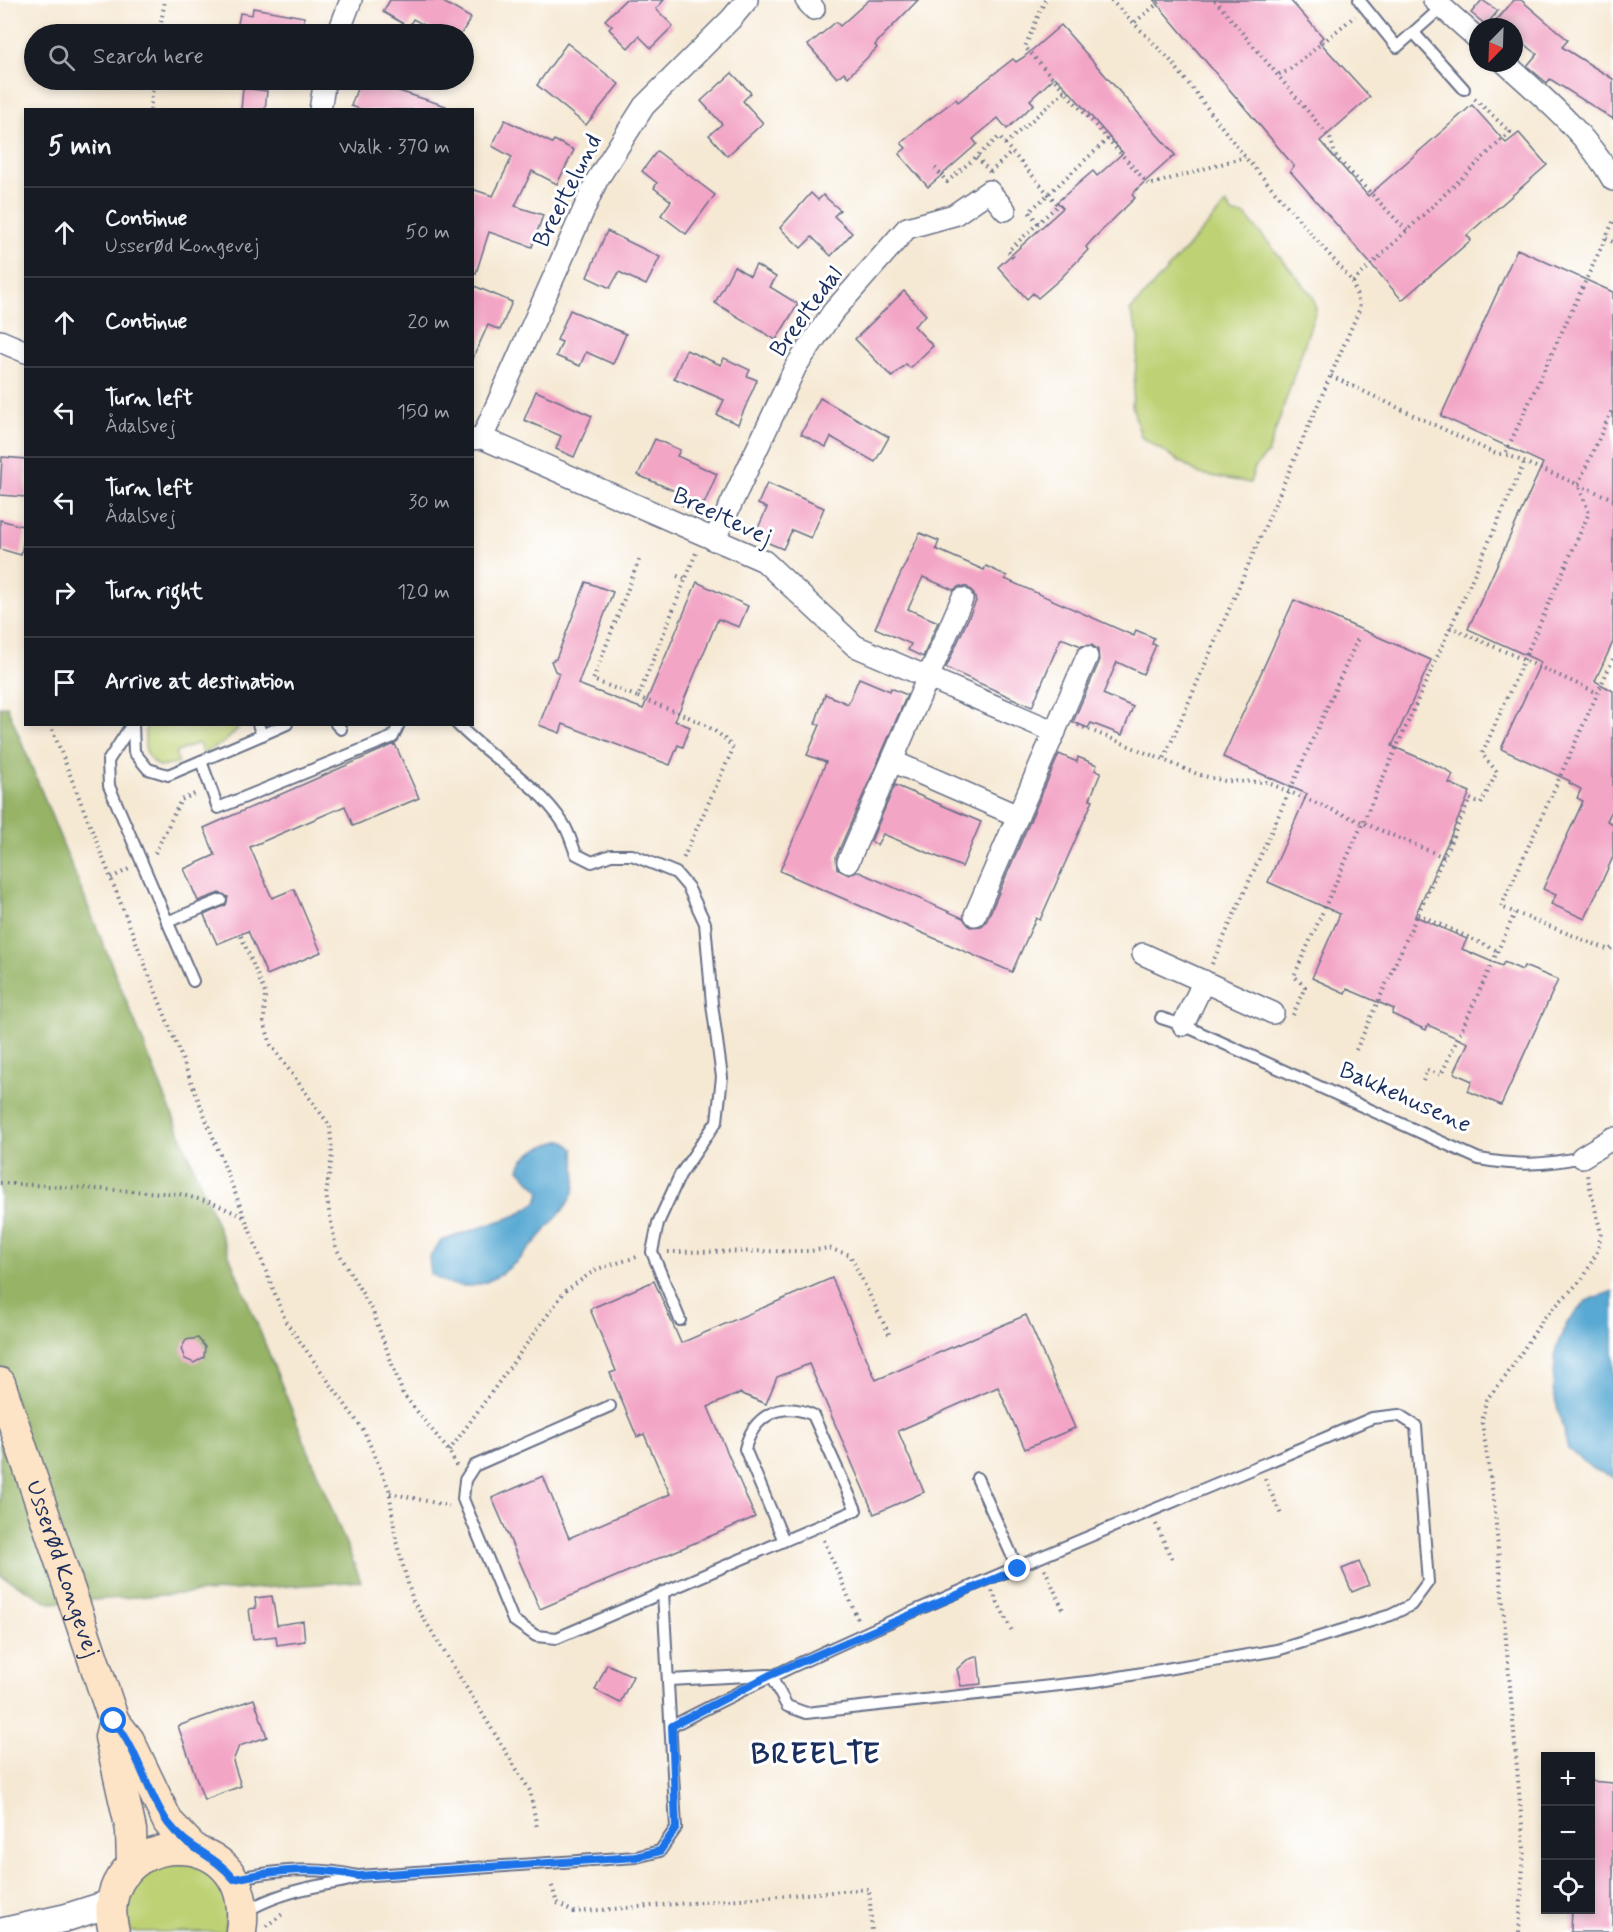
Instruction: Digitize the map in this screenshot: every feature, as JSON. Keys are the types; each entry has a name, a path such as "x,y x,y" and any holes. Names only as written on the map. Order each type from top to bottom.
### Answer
{"main road":[{"name":"Usserød Kongevej","path":"0,1383 114,1721 129,1740 168,1822 194,1849"},
{"name":"Usserød Kongevej","path":"114,1721 110,1737 131,1830 132,1864"},
{"path":"113,1918 119,1882 132,1864 151,1852 172,1847 194,1849 210,1856 223,1866 234,1879 241,1895 249,1926"}],"street":[{"path":"342,24 351,0"},
{"name":"Breeltelund","path":"477,439 597,180 644,106 731,20 747,0"},
{"path":"1438,4 1469,31"},
{"path":"1515,72 1554,107 1585,142 1613,180"},
{"path":"320,108 323,90"},
{"name":"Breeltedal","path":"709,538 796,366 833,312 907,228 954,215 989,191 1005,210"},
{"path":"0,341 24,351"},
{"name":"Breeltevej","path":"477,439 764,561 855,646 928,677 1058,725"},
{"path":"848,862 962,599"},
{"path":"975,915 1087,657"},
{"path":"892,761 1018,816"},
{"path":"1143,954 1273,1013"},
{"path":"1183,1025 1204,981"},
{"name":"Bakkehusene","path":"1582,1157 1613,1138"},
{"path":"2,1932 64,1918 113,1918"}],"lane":[{"path":"1361,4 1397,47 1415,34 1438,4"},
{"path":"1415,34 1464,89"},
{"path":"132,726 108,761 109,786 192,981"},
{"path":"133,726 134,752 148,770 168,775 201,761 260,730 278,726"},
{"path":"201,761 218,808 393,737 398,726"},
{"path":"459,726 482,750 510,767 551,807 565,826 576,854 592,862 611,855 632,855 676,873 688,887 705,923 712,1004 722,1077 717,1121 680,1175 658,1223 652,1252 680,1320"},
{"path":"167,922 221,900"},
{"name":"Bakkehusene","path":"1161,1018 1183,1025 1479,1159 1510,1165 1545,1165 1582,1157"},
{"path":"610,1406 474,1466 465,1480 463,1499 513,1620 536,1636 557,1638 663,1592 784,1541 856,1510 813,1414 800,1409 786,1408 758,1420 748,1435 745,1449 784,1541"},
{"path":"672,1726 770,1675 1372,1418 1399,1415 1416,1426 1428,1582 1411,1605 1390,1615 1277,1650 1096,1681 806,1713 787,1707 770,1675"},
{"path":"977,1478 1018,1569"},
{"path":"234,1879 298,1869 334,1870 358,1876 636,1857 660,1851 676,1828 663,1592"},
{"path":"669,1680 770,1675"},
{"path":"249,1926 269,1899 322,1885 349,1881 358,1876"}],"path":[{"path":"161,24 165,0"},
{"path":"1045,0 1025,47 1149,185 1245,157"},
{"path":"1111,0 1171,61 1245,157 1353,282 1360,308 1163,761"},
{"path":"1135,22 1162,0"},
{"path":"1215,0 1330,138 1336,158 1408,232"},
{"path":"1279,74 1288,71 1361,4"},
{"path":"1353,282 1408,232 1510,132 1464,89"},
{"path":"150,108 153,90"},
{"path":"1005,144 1065,91"},
{"path":"1038,223 1029,212 1108,140"},
{"path":"990,172 1012,152"},
{"path":"1505,454 1613,222"},
{"path":"1606,238 1613,242"},
{"path":"1331,376 1496,454 1505,454 1525,461 1613,499"},
{"path":"1356,1050 1470,799 1481,804 1497,772 1482,754 1589,513 1578,484 1613,408"},
{"path":"1296,1009 1305,987 1294,976 1361,822 1525,461"},
{"path":"638,697 686,579 709,538"},
{"path":"639,560 593,680 705,726 726,738 733,749 676,873"},
{"path":"677,576 686,579"},
{"path":"1450,627 1598,693"},
{"path":"1204,981 1359,636"},
{"path":"1613,659 1501,907 1609,950 1613,948"},
{"path":"1058,725 1225,781 1266,782 1444,857"},
{"path":"51,726 286,1322 364,1431 390,1493 396,1541 413,1601 530,1791 537,1828"},
{"path":"153,856 181,800 211,788"},
{"path":"1418,914 1498,951 1515,913"},
{"path":"241,936 265,993 264,1022 271,1045 330,1126 332,1155 326,1195 336,1248 373,1312 403,1394 449,1451 465,1480"},
{"name":"Bakkehusene","path":"1423,1081 1427,1070 1441,1076 1498,951"},
{"path":"1519,1932 1523,1838 1494,1501 1482,1423 1485,1400 1506,1376 1544,1318 1584,1277 1598,1250 1599,1223 1582,1157"},
{"path":"0,1183 179,1194 213,1203 245,1217"},
{"path":"1259,1467 1282,1517"},
{"path":"390,1493 468,1510"},
{"path":"1151,1512 1173,1562"},
{"path":"818,1526 864,1634"},
{"path":"1041,1559 1063,1610"},
{"path":"987,1581 1012,1631"},
{"path":"552,1886 557,1903 574,1912 869,1889 872,1932"},
{"path":"249,1926 284,1913"}],"green space":[{"path":"1226,204 1233,214 1245,215 1313,296 1316,310 1268,453 1255,467 1250,483 1200,474 1141,437 1132,405 1139,336 1130,311"},
{"path":"7,706 361,1581 50,1603 0,1575 0,707"},
{"path":"146,726 239,726 228,739 215,748 203,753 198,743 175,753 179,763 161,767 150,759 145,744"},
{"path":"166,1863 191,1863 212,1875 226,1896 226,1932 128,1932 126,1907 132,1889 145,1875"}],"water":[{"path":"563,1140 574,1149 576,1175 574,1190 561,1212 534,1244 508,1269 480,1284 464,1286 448,1283 431,1274 429,1258 441,1241 517,1215 537,1202 540,1192 519,1169 521,1163 530,1153"},
{"path":"1613,1291 1613,1477 1593,1469 1568,1449 1553,1390 1556,1348 1567,1323 1586,1301"}],"building":[{"path":"390,0 440,0 471,18 467,24 422,24 413,19 410,24 404,24 383,12"},
{"path":"625,0 664,0 656,9 673,26 651,48 639,36 628,48 609,29 612,26 605,20"},
{"path":"869,0 918,0 875,45 877,48 848,77 844,72 837,78 808,45 836,22 840,26"},
{"path":"1154,0 1290,0 1323,37 1319,41 1370,97 1320,141 1368,196 1472,105 1506,143 1519,133 1547,165 1467,235 1471,240 1402,300 1290,171 1294,166"},
{"path":"1482,0 1498,11 1492,18 1477,18 1471,13"},
{"path":"1514,0 1521,0 1568,40 1562,47 1613,79 1613,119 1550,79 1547,83 1527,66 1537,54 1523,42 1523,18 1499,18"},
{"path":"253,8 304,17 303,24 238,24 240,13 252,15"},
{"path":"1061,25 1175,155 1138,188 1132,195 1135,198 1092,240 1086,247 1088,250 1060,279 1038,298 1033,293 1027,299 998,267 1063,208 1057,202 1093,171 1097,176 1123,153 1070,92 1055,77 1030,100 1034,104 1007,129 998,118 973,139 977,144 928,187 899,154 906,148 901,143 923,124 956,99 958,102 1013,59 1016,62 1024,57"},
{"path":"567,43 619,84 586,125 537,85"},
{"path":"732,73 751,93 743,101 763,123 727,156 709,135 722,124 701,101"},
{"path":"243,90 267,91 265,108 241,108"},
{"path":"357,90 395,90 446,106 446,108 357,108 351,106"},
{"path":"505,120 552,143 554,140 574,150 557,184 532,171 515,206 543,215 532,247 489,232 476,273 474,272 474,190 493,196 512,157 492,146"},
{"path":"657,151 715,195 686,234 661,215 671,201 654,188 657,183 642,171"},
{"path":"811,193 818,200 823,195 840,210 834,216 852,233 831,256 812,237 801,248 780,228"},
{"path":"607,231 660,257 646,285 619,272 610,288 587,277"},
{"path":"1517,249 1613,292 1613,642 1595,681 1613,691 1613,808 1607,821 1613,824 1613,857 1585,919 1551,904 1556,895 1543,889 1583,801 1577,798 1581,789 1569,783 1570,781 1501,749 1541,662 1468,629 1543,463 1441,416"},
{"path":"756,265 776,277 770,287 798,304 776,340 715,303 734,266 750,276"},
{"path":"474,286 512,302 500,330 488,325 474,356"},
{"path":"904,291 926,315 914,326 933,346 910,368 906,364 892,377 855,339"},
{"path":"570,310 626,334 613,364 586,352 580,366 556,356 562,342 557,340"},
{"path":"686,350 721,365 724,358 750,370 747,376 757,380 738,424 717,415 724,400 674,378"},
{"path":"536,391 592,416 574,457 556,449 561,436 524,420"},
{"path":"820,398 889,437 875,462 831,437 826,447 801,434"},
{"path":"655,439 680,450 677,456 717,474 704,504 700,502 696,511 673,501 677,492 638,475"},
{"path":"2,457 24,459 24,497 0,495"},
{"path":"767,483 824,508 811,538 792,530 783,549 754,537 767,508 758,504"},
{"path":"0,520 24,526 21,555 0,549"},
{"path":"920,533 939,541 936,549 984,570 986,566 1007,576 1005,579 1134,636 1136,630 1154,638 1152,644 1156,645 1143,674 1117,662 1103,694 1133,707 1122,735 1091,723 1088,728 1073,722 1099,662 1098,650 1092,645 1081,646 1061,638 1032,707 946,668 976,601 973,592 967,587 960,586 953,590 923,577 908,609 938,622 923,657 908,650 911,644 875,628"},
{"path":"586,582 613,592 578,684 643,709 697,582 748,606 739,627 718,619 675,721 690,727 683,747 678,745 670,765 563,724 560,733 539,725 559,673 555,671 551,661 556,659"},
{"path":"1294,600 1431,660 1392,746 1445,769 1453,775 1449,783 1470,792 1415,916 1467,939 1462,949 1502,966 1504,962 1522,970 1524,966 1558,980 1501,1105 1468,1091 1472,1081 1454,1073 1468,1043 1428,1025 1426,1030 1392,1014 1394,1009 1347,989 1345,993 1312,978 1340,914 1268,882 1307,794 1223,757"},
{"path":"859,678 890,691 891,688 907,695 836,857 837,869 849,875 857,871 963,918 970,927 982,926 987,920 1059,754 1077,762 1078,757 1097,765 1095,770 1101,772 1090,799 1093,800 1040,920 1036,918 1012,972 780,871 826,762 807,755 820,725 815,724 825,694 848,704"},
{"path":"395,744 419,798 353,826 345,806 250,847 272,898 294,889 321,952 267,975 248,931 217,944 204,915 226,905 228,897 219,893 198,901 184,869 215,855 204,828"},
{"path":"895,785 981,822 962,867 883,834 877,845 871,841"},
{"path":"832,1278 876,1380 1026,1315 1075,1428 1025,1449 998,1387 898,1431 924,1492 874,1514 809,1364 777,1377 766,1404 740,1393 708,1407 755,1517 540,1609 492,1498 543,1476 569,1538 670,1494 644,1434 637,1437 610,1373 616,1371 590,1309 654,1281 681,1343"},
{"path":"198,1338 205,1347 204,1357 194,1363 185,1359 181,1349 186,1340"},
{"path":"1359,1562 1369,1585 1352,1592 1342,1569"},
{"path":"272,1596 277,1625 303,1621 305,1641 277,1645 276,1636 253,1639 249,1609 256,1608 255,1598"},
{"path":"978,1656 981,1684 961,1686 957,1669 967,1660"},
{"path":"607,1664 633,1676 620,1703 595,1690"},
{"path":"254,1699 267,1737 239,1746 233,1761 241,1786 204,1800 178,1726"},
{"path":"1595,1781 1613,1783 1613,1932 1571,1932 1572,1914 1595,1914"}],"district":[{"name":"BREELTE","path":"816,1754"}],"route":[{"path":"114,1721 129,1740 168,1822 194,1849 210,1856 234,1879 298,1869 334,1870 358,1876 636,1857 660,1851 676,1828 672,1726 770,1675 1018,1569"}]}
